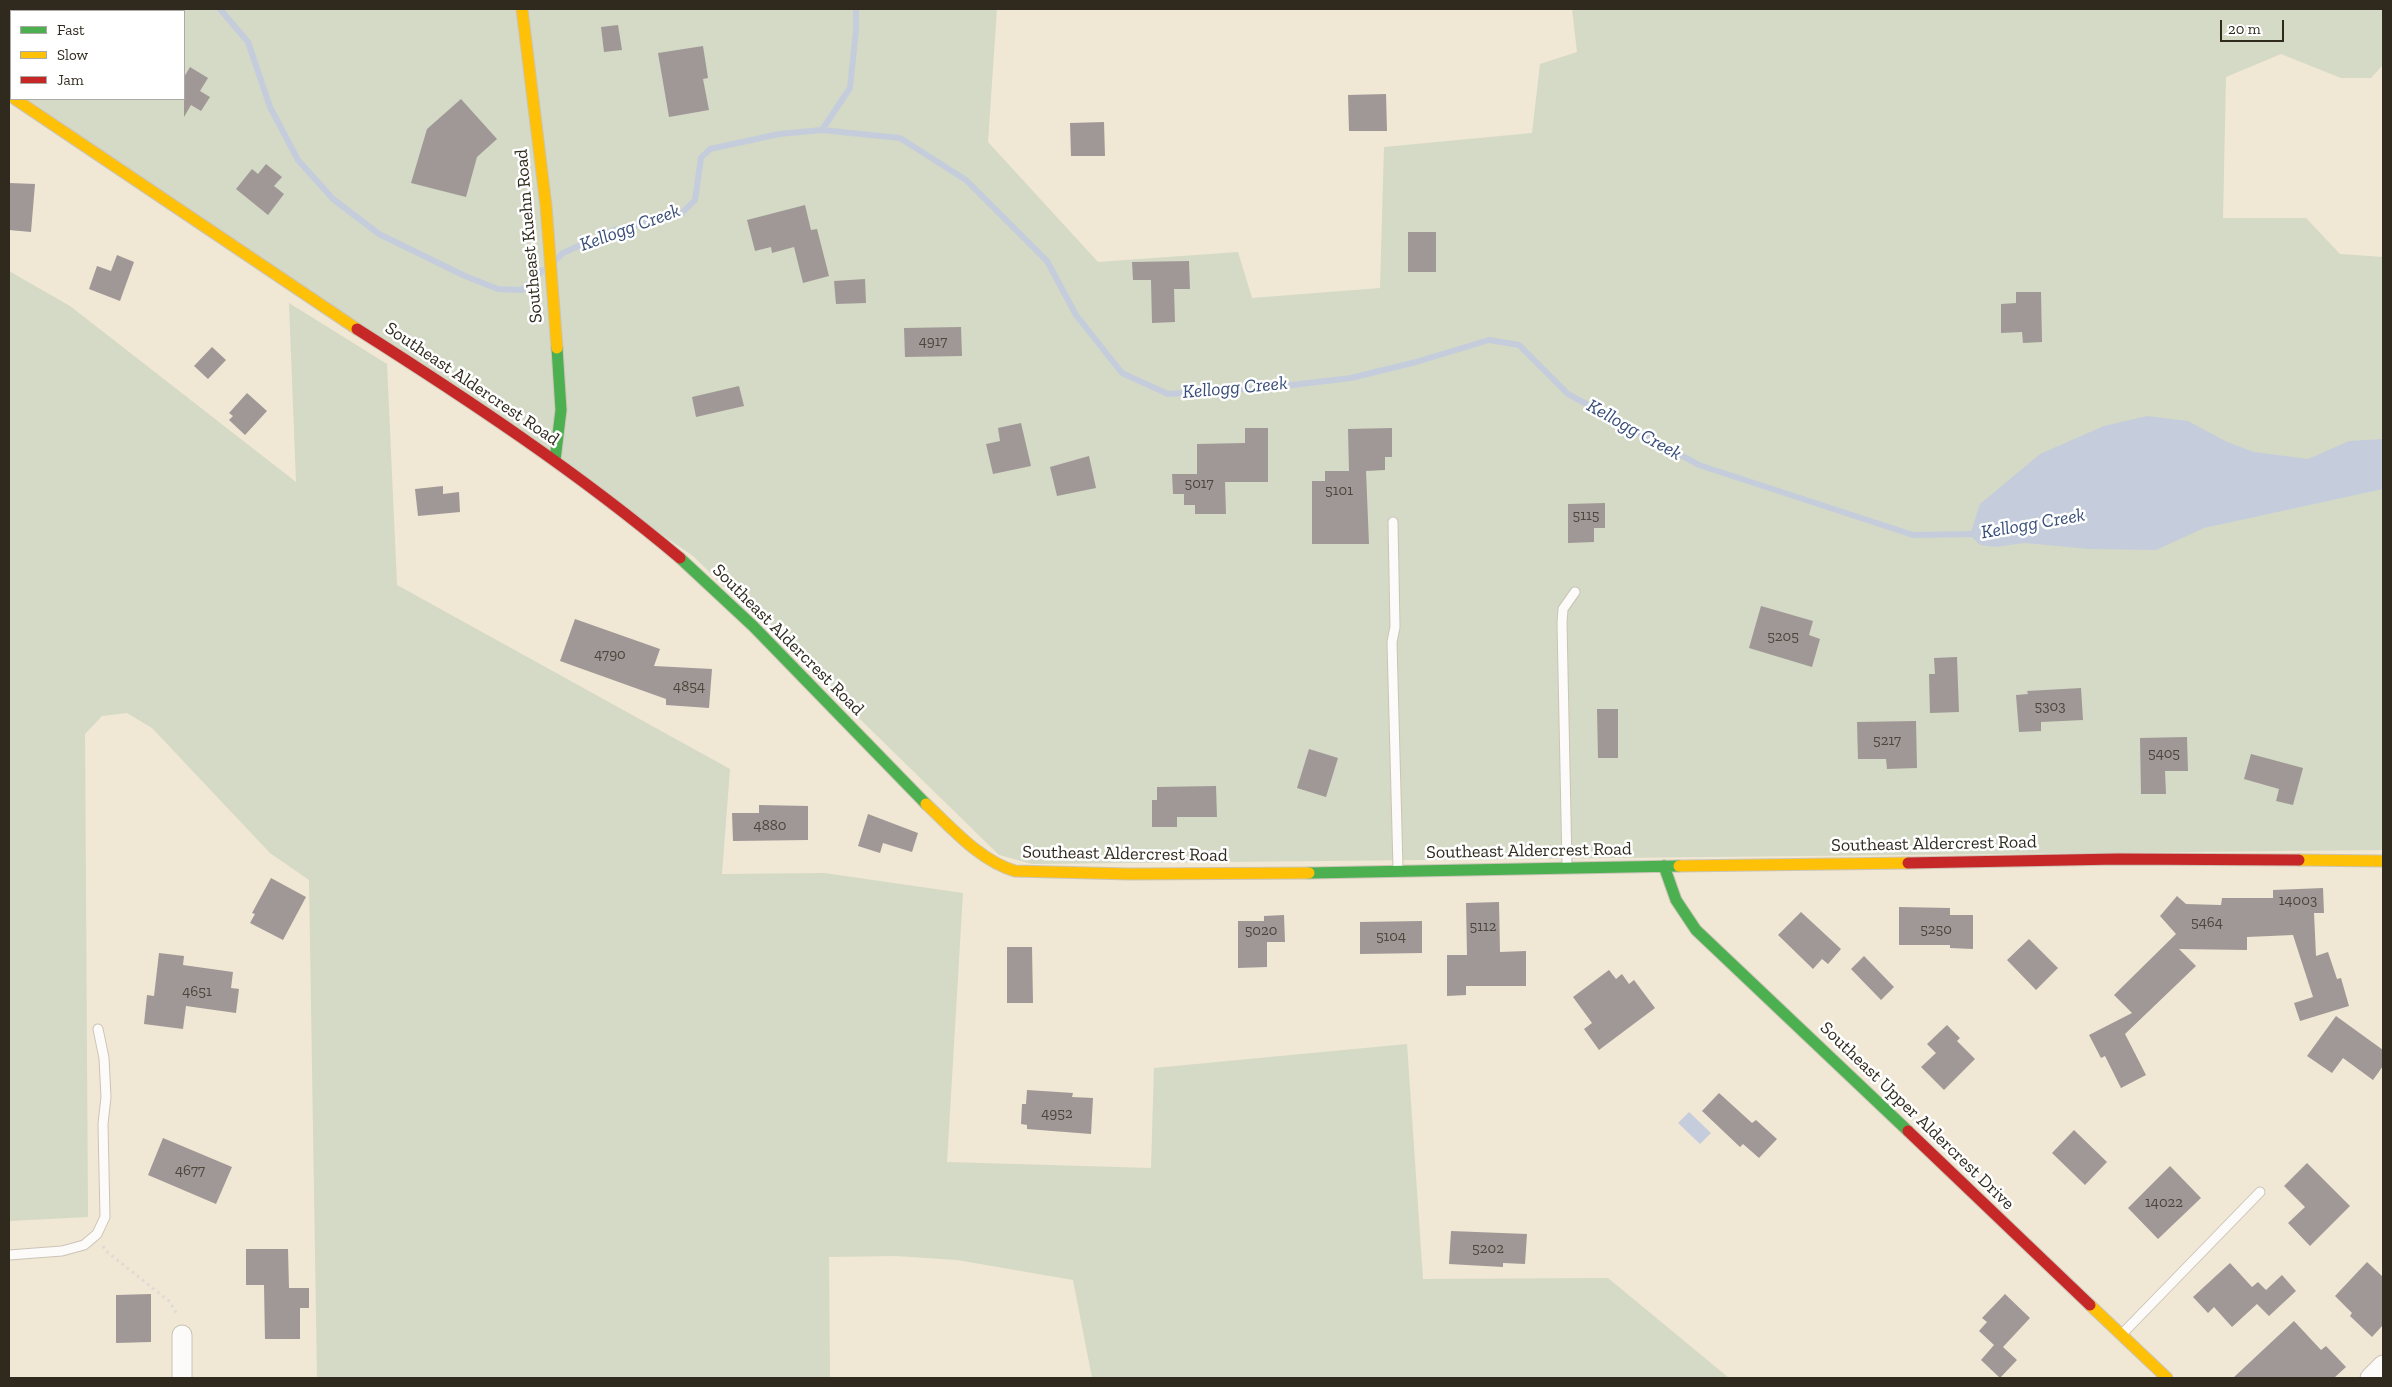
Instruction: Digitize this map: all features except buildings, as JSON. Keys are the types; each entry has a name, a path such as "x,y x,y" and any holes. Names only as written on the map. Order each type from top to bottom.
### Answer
{"street":[{"name":"Southeast Kuehn Road","path":"522,9 546,206 553,299 561,410 555,460"},
{"name":"Southeast Aldercrest Road","path":"16,100 64,129 267,270 555,460 690,567 797,671 905,784 991,860 1007,868 1025,871 1107,874 1398,871 2118,858 2383,861"},
{"name":"Southeast Upper Aldercrest Drive","path":"1664,866 1667,880 1680,909 1696,930 2167,1378"},
{"path":"182,1335 182,1378"},
{"path":"2370,1378 2383,1365"}],"lane":[{"path":"1393,522 1393,747 1398,871"},
{"path":"1567,868 1562,623 1563,609 1575,592"},
{"path":"9,1255 62,1251 84,1245 98,1234 105,1216 103,1124 106,1097 104,1058 98,1029"},
{"path":"2121,1335 2260,1192"}],"path":[{"path":"98,1234 106,1251 169,1302 180,1320 182,1335"}],"green space":[{"path":"9,9 997,9 988,142 1098,262 1238,252 1252,298 1380,288 1384,147 1532,133 1540,64 1577,52 1572,9 2383,9 2383,65 2371,78 2341,78 2281,54 2226,77 2223,218 2306,218 2340,254 2383,257 2383,850 1032,864 999,855 693,556 28,100 185,100 185,10 10,10 9,87"},
{"path":"9,271 70,306 296,482 289,303 387,364 397,585 730,769 722,874 824,873 963,893 947,1162 1151,1168 1154,1068 1407,1044 1423,1279 1608,1278 1729,1378 1092,1378 1073,1280 957,1260 896,1256 829,1257 830,1378 317,1378 309,880 270,853 152,728 127,713 102,716 85,734 88,1217 9,1221"}],"water":[{"path":"2147,416 2188,421 2227,442 2254,452 2308,459 2349,441 2383,439 2383,489 2204,528 2156,550 2089,549 2025,543 1995,547 1980,545 1970,535 1980,504 2040,454 2104,426"},
{"path":"1689,1112 1711,1133 1700,1144 1678,1123"}],"waterway":[{"name":"Kellogg Creek","path":"220,9 248,42 270,107 298,160 333,199 379,234 465,276 498,289 522,290 543,270"},
{"path":"822,130 850,88 856,30 856,9"},
{"name":"Kellogg Creek","path":"557,259 563,253 614,230 681,214 695,200 701,158 710,149 779,134 822,130 900,138 966,180 1047,261 1076,315 1122,373 1168,394 1275,387 1351,378 1416,362 1489,340 1519,345 1568,394 1699,465 1913,535 1977,534"}],"traffic: fast":[{"path":"555,460 561,410 557,348"},
{"path":"680,558 753,626 926,804"},
{"path":"1664,866 1676,900 1696,930 1908,1131"},
{"path":"1309,873 1679,866"}],"traffic: slow":[{"path":"522,9 546,206 557,348"},
{"path":"16,100 357,329"},
{"path":"926,804 978,852 990,860 1015,871 1129,874 1309,873"},
{"path":"2299,860 2383,861"},
{"path":"1679,866 1908,863"},
{"path":"2090,1305 2167,1378"}],"traffic: jam":[{"path":"357,329 523,438 603,496 680,558"},
{"path":"1908,863 2118,859 2299,860"},
{"path":"1908,1131 2090,1305"}]}
